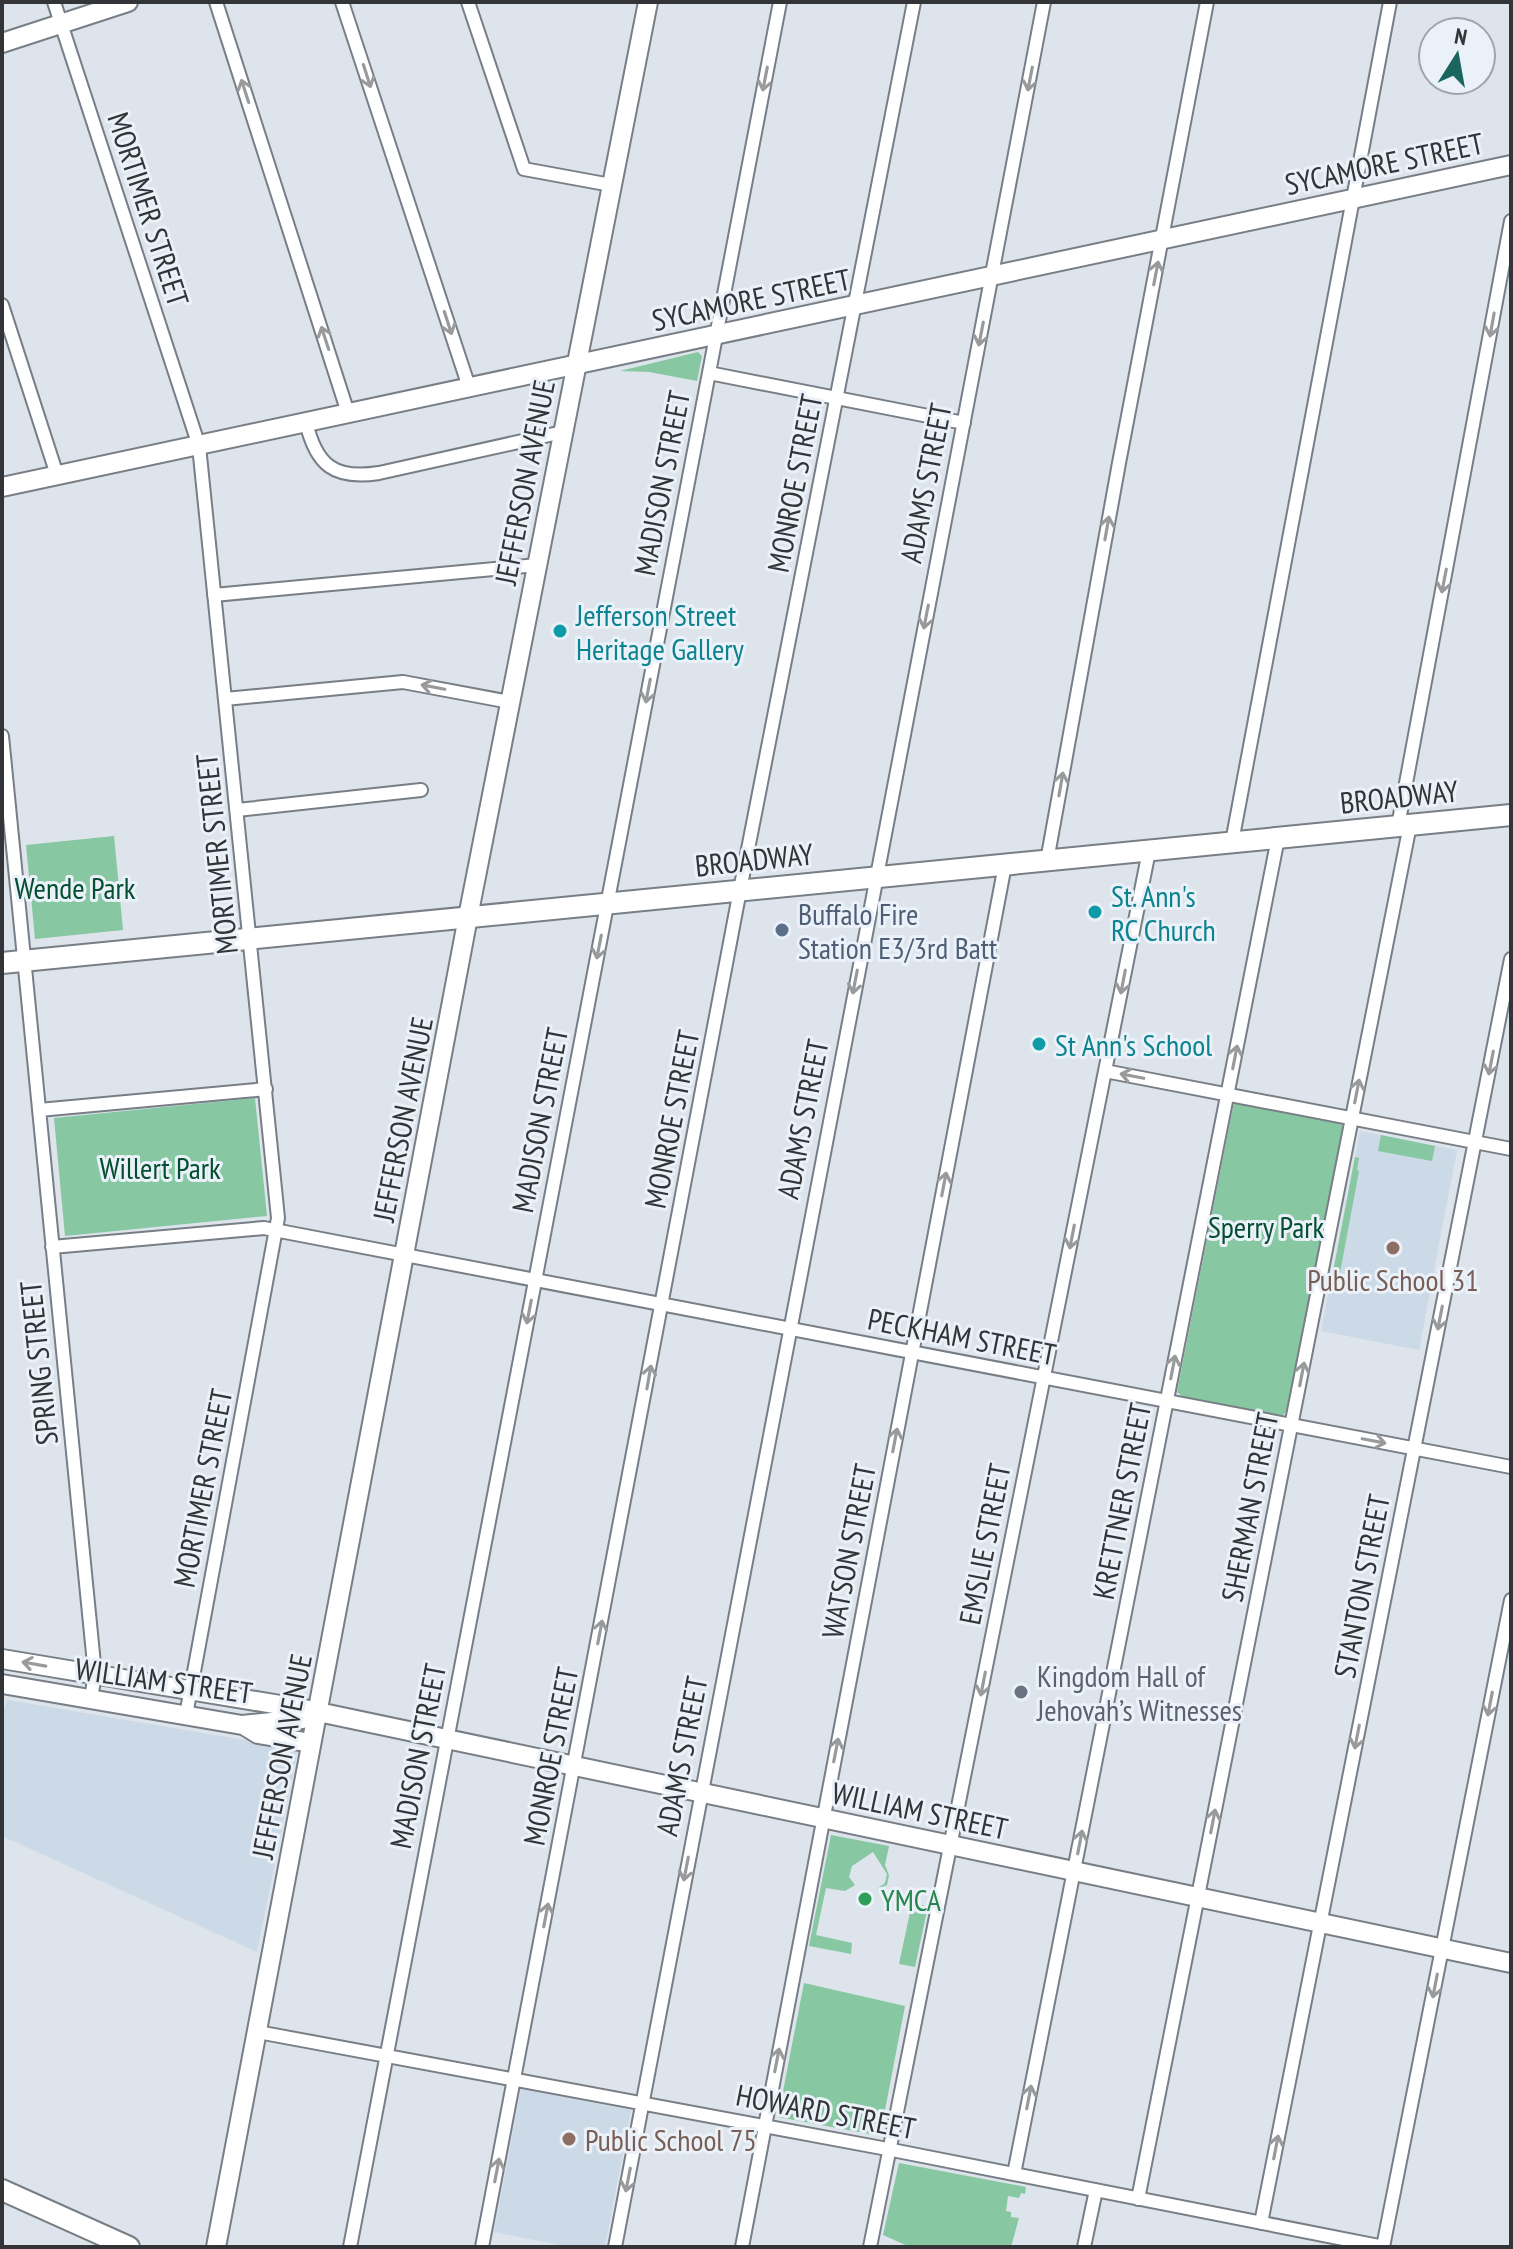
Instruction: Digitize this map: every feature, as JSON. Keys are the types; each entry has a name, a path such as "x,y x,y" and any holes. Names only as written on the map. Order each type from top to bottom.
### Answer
{"main road":[{"name":"BROADWAY","path":"2,963 1511,815"},
{"path":"5,2195 129,2247"}],"street":[{"name":"MORTIMER STREET","path":"54,2 199,446 278,1218 186,1715"},
{"path":"2,43 128,2"},
{"path":"216,2 348,413"},
{"path":"342,2 469,387"},
{"path":"468,2 524,169 611,185"},
{"name":"JEFFERSON AVENUE","path":"216,2247 468,917 648,2"},
{"name":"MADISON STREET","path":"350,2247 780,2"},
{"name":"MONROE STREET","path":"482,2247 740,890 914,2"},
{"name":"ADAMS STREET","path":"615,2247 1044,2"},
{"path":"1047,861 1207,2"},
{"path":"1232,842 1390,2"},
{"name":"SYCAMORE STREET","path":"2,487 1511,165"},
{"name":"SHERMAN STREET","path":"1138,2199 1352,1118 1511,221"},
{"path":"2,305 57,475"},
{"path":"709,373 964,423"},
{"path":"306,422 312,446 321,459 339,472 354,475 379,473 563,432"},
{"path":"214,595 537,565"},
{"path":"225,699 403,682 510,702"},
{"name":"SPRING STREET","path":"2,736 95,1674 91,1699"},
{"path":"237,810 421,790"},
{"name":"KRETTNER STREET","path":"1014,2174 1278,838"},
{"name":"EMSLIE STREET","path":"871,2247 1149,851"},
{"name":"WATSON STREET","path":"742,2247 1005,865"},
{"name":"STANTON STREET","path":"1261,2223 1511,959"},
{"path":"1105,1071 1511,1149"},
{"path":"39,1110 266,1089"},
{"name":"PECKHAM STREET","path":"52,1247 264,1228 1511,1467"},
{"path":"1383,2247 1511,1600"},
{"name":"WILLIAM STREET","path":"2,1659 317,1713 1511,1963"},
{"name":"WILLIAM STREET","path":"2,1684 242,1725 302,1719 317,1713"},
{"path":"242,1725 258,1734 311,1743"},
{"name":"HOWARD STREET","path":"258,2032 515,2078 1383,2247"},
{"path":"1084,2247 1096,2190"},
{"path":"1302,2247 1305,2232"}],"shaded area":[{"path":"1360,1131 1457,1150 1419,1350 1321,1331"},
{"path":"8,1700 298,1749 257,1952 2,1836 2,1713"},
{"name":"Public School 75","path":"521,2089 631,2110 605,2247 570,2247 494,2232"}],"green space":[{"path":"698,352 702,356 697,381 649,372 620,371"},
{"name":"Wende Park","path":"114,836 123,930 35,939 26,845"},
{"name":"Willert Park","path":"255,1098 267,1216 65,1236 54,1118"},
{"name":"Sperry Park","path":"1234,1102 1338,1121 1343,1129 1287,1411 1282,1416 1183,1397 1177,1392"},
{"path":"1381,1135 1435,1146 1432,1161 1378,1151"},
{"path":"1355,1157 1359,1158 1359,1171 1339,1278 1335,1277 1334,1294 1329,1293"},
{"path":"831,1835 889,1846 885,1865 889,1875 887,1885 877,1889 885,1883 887,1874 873,1852 852,1866 849,1877 855,1885 845,1891 826,1888 816,1935 852,1943 851,1954 809,1946"},
{"path":"912,1903 928,1906 915,1967 899,1964"},
{"path":"804,1983 905,2006 880,2136 778,2117"},
{"path":"899,2163 1026,2187 1025,2194 1021,2193 1019,2198 1008,2196 1006,2211 1011,2212 1011,2217 1019,2218 1011,2247 910,2247 883,2235"}],"place":[{"name":"Jefferson Street Heritage Gallery","path":"560,631"},
{"name":"St. Ann's RC Church","path":"1095,912"},
{"name":"Buffalo Fire Station E3/3rd Batt","path":"782,930"},
{"name":"St Ann's School","path":"1039,1044"},
{"name":"Public School 31","path":"1393,1248"},
{"name":"Kingdom Hall of Jehovah’s Witnesses","path":"1021,1692"},
{"name":"YMCA","path":"865,1899"},
{"name":"Public School 75","path":"569,2139"}]}
